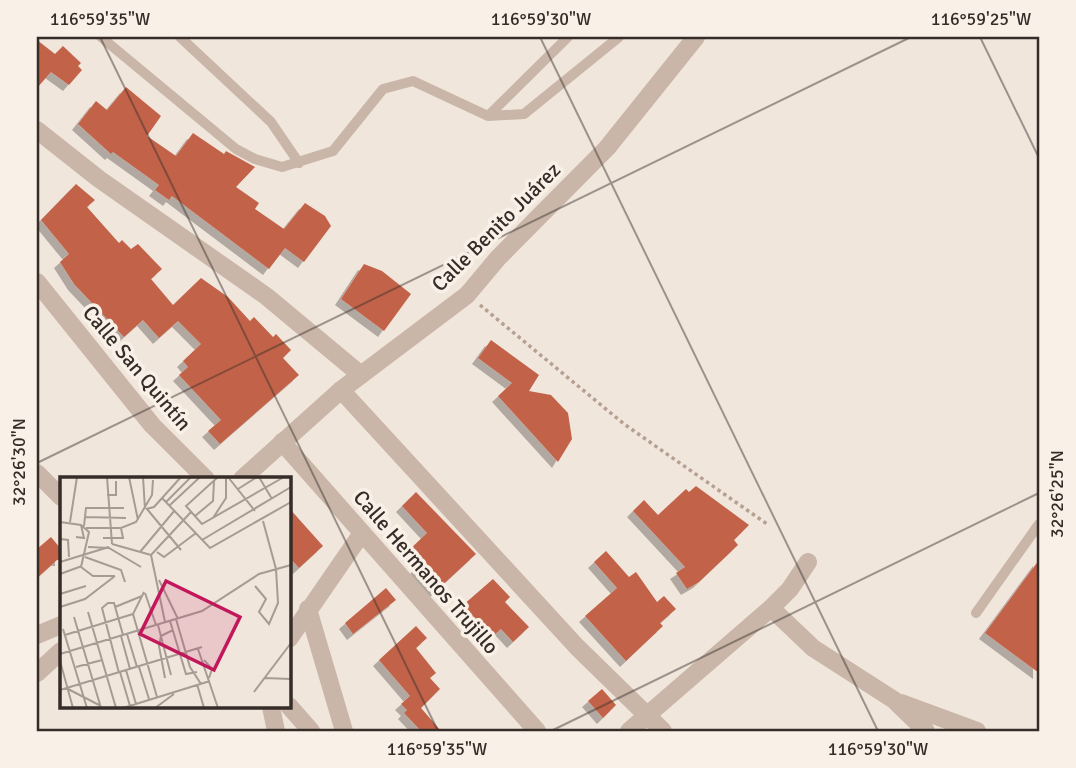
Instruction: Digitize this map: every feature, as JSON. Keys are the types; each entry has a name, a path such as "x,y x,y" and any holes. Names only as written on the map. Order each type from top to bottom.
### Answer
{"street":[{"name":"Calle Benito Juárez","path":"244,477 341,390 467,295 498,258 607,148 696,37"},
{"path":"37,130 99,179 266,296 361,375"},
{"name":"Calle San Quintín","path":"37,282 152,425 204,477"},
{"path":"341,390 577,647 663,731"},
{"name":"Calle Hermanos Trujillo","path":"282,442 537,731"},
{"path":"37,473 60,496"},
{"path":"290,637 362,533"},
{"path":"629,731 771,608 790,589 808,562"},
{"path":"771,608 813,648 894,700 926,731"},
{"path":"308,609 344,731"},
{"path":"37,635 60,625"},
{"path":"37,673 60,652"},
{"path":"894,700 977,731"},
{"path":"271,708 276,731"},
{"path":"296,718 311,731"}],"lane":[{"path":"101,37 236,149 255,159 282,167 333,150 383,89 413,81 488,116 524,114 620,37"},
{"path":"180,37 271,121 299,163"},
{"path":"488,116 568,37"},
{"path":"976,613 1039,524"}],"path":[{"path":"467,295 624,424 767,524"}],"building":[{"path":"37,40 55,54 63,46 81,63 78,66 82,70 69,85 51,72 37,88"},
{"path":"126,87 161,116 147,136 176,156 193,133 224,154 226,151 255,167 236,187 259,203 255,209 284,229 305,203 325,216 331,226 304,262 285,248 269,269 172,196 169,200 155,190 159,185 113,152 111,154 78,124 96,101 107,110"},
{"path":"76,184 95,200 87,207 119,243 122,240 131,249 138,244 162,269 151,279 173,305 201,278 228,297 250,321 254,317 273,337 276,334 291,350 283,358 299,375 220,444 208,431 221,420 179,375 188,367 183,361 201,344 178,321 159,338 143,320 124,337 74,284 60,262 69,254 41,220"},
{"path":"364,264 382,271 411,294 384,331 341,299"},
{"path":"491,340 539,375 529,391 551,395 568,413 572,439 558,462 498,396 512,383 478,358"},
{"path":"696,486 749,525 734,540 738,545 699,582 687,589 676,573 685,567 633,511 644,500 658,515 686,489 689,492"},
{"path":"416,492 476,554 435,592 416,568 419,565 407,552 427,533 402,506"},
{"path":"290,509 323,546 299,568 290,558"},
{"path":"51,537 60,548 60,560 37,578 37,549"},
{"path":"606,551 629,577 636,572 657,602 664,596 676,609 660,623 663,626 626,661 585,616 617,588 594,562"},
{"path":"1039,560 1039,673 985,633"},
{"path":"493,579 510,597 505,602 529,627 513,642 501,629 491,638 462,606"},
{"path":"386,588 396,600 353,634 345,623"},
{"path":"416,626 427,638 416,648 436,673 430,678 440,689 421,708 441,731 421,731 404,713 407,710 401,704 410,696 379,660"},
{"path":"602,689 616,705 603,718 588,701"}]}
